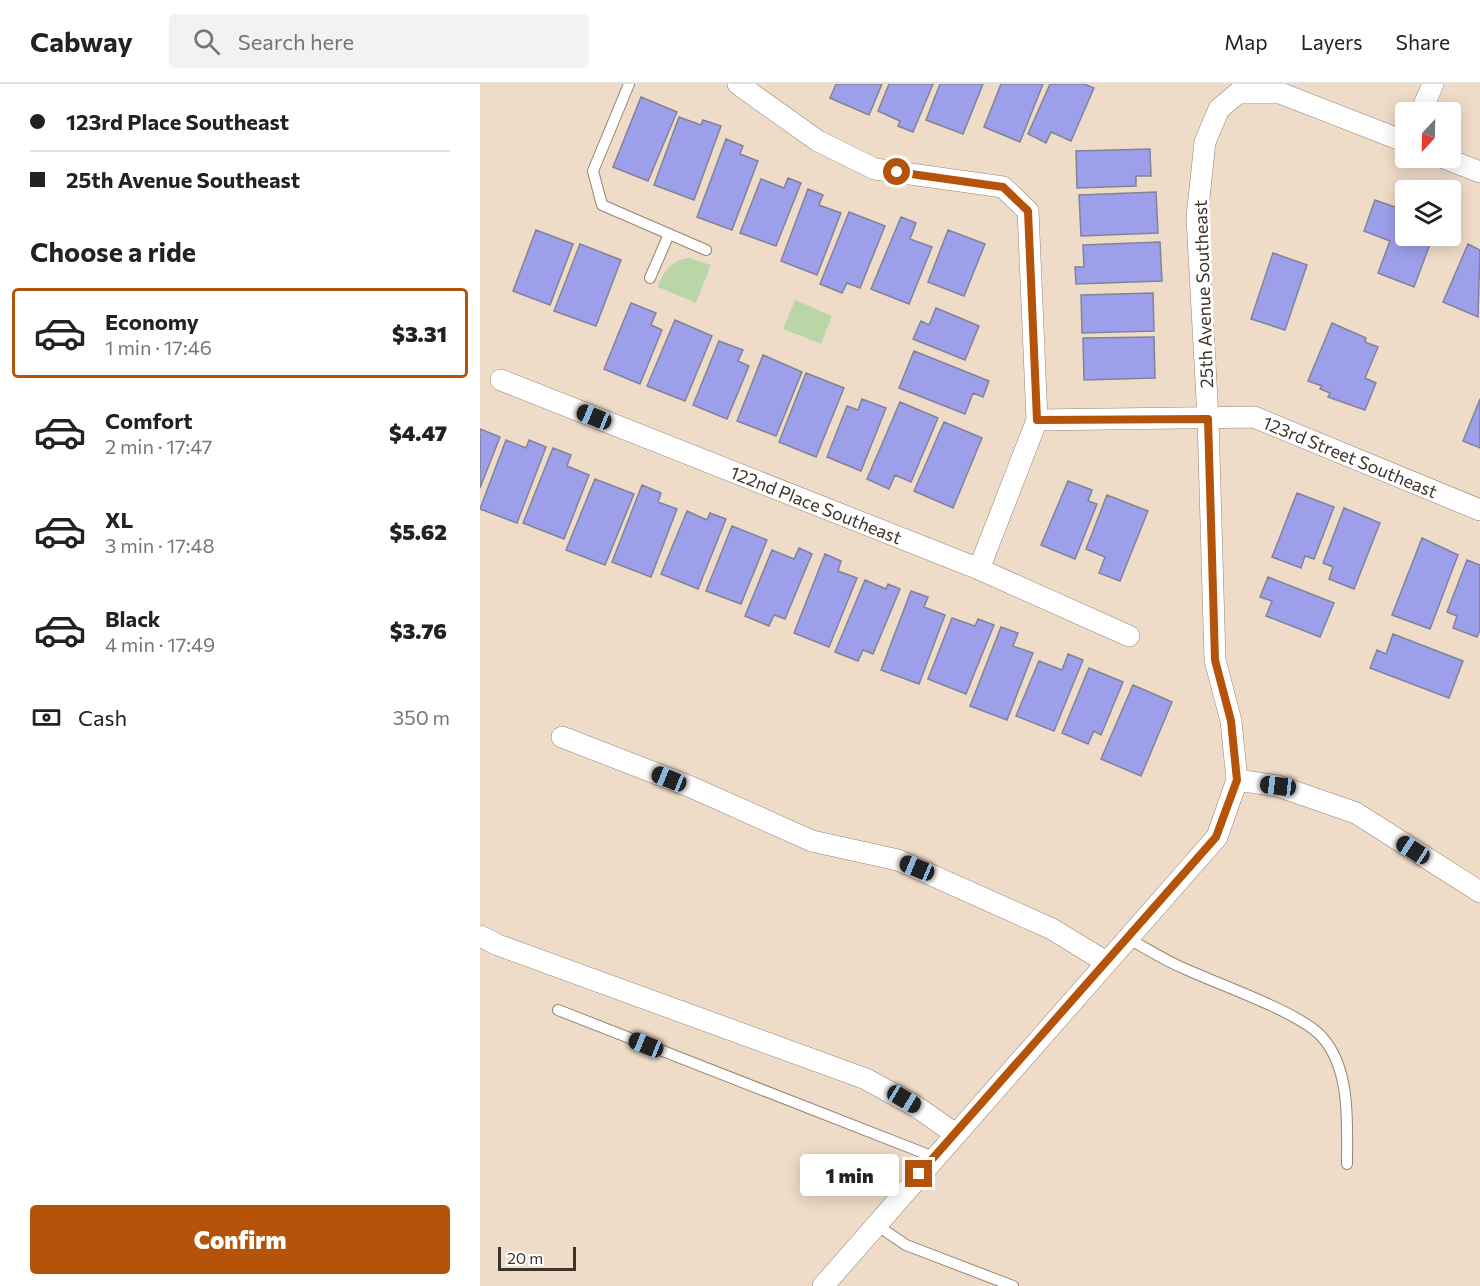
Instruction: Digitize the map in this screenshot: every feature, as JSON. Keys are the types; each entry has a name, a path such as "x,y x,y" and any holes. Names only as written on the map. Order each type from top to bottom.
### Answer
{"street":[{"path":"738,84 818,141 875,169 1003,187 1028,211 1037,420 979,568"},
{"path":"1425,102 1433,84"},
{"name":"25th Avenue Southeast","path":"823,1286 954,1133 1216,837 1237,780 1231,721 1215,660 1208,419 1197,217 1205,142 1219,109 1238,93 1280,93 1395,138"},
{"path":"1461,165 1480,172"},
{"name":"122nd Place Southeast","path":"501,380 979,568 1129,636"},
{"name":"123rd Street Southeast","path":"1037,420 1254,417 1480,510"},
{"path":"562,737 691,787 812,841 898,860 1052,929 1106,962"},
{"path":"1237,780 1278,786 1356,813 1480,892"},
{"path":"480,936 498,945 866,1079 917,1107 954,1133"}],"lane":[{"path":"629,84 593,171 602,205 706,250"},
{"path":"650,278 669,234"},
{"path":"1127,938 1180,967 1303,1021 1323,1037 1334,1057 1347,1097 1347,1164"},
{"path":"558,1010 934,1157"},
{"path":"875,1224 906,1245 1013,1286"}],"green space":[{"path":"689,258 711,265 696,303 658,287 669,267"},
{"path":"795,300 832,316 821,344 783,329"}],"building":[{"path":"836,84 882,84 869,115 830,98"},
{"path":"889,84 933,84 913,132 898,126 900,121 878,111"},
{"path":"940,84 983,84 963,134 926,120"},
{"path":"1001,84 1043,84 1020,142 984,127"},
{"path":"1050,84 1084,84 1094,88 1071,141 1051,132 1046,143 1028,134"},
{"path":"641,97 677,112 648,181 613,167"},
{"path":"679,117 701,125 703,120 721,126 694,200 654,185"},
{"path":"726,139 743,146 740,154 758,161 732,230 697,217"},
{"path":"1150,149 1151,176 1136,176 1136,186 1077,188 1076,151"},
{"path":"788,178 801,183 776,246 740,233 761,179 784,188"},
{"path":"808,189 823,195 819,205 841,213 817,275 781,261"},
{"path":"1156,192 1158,233 1081,236 1079,195"},
{"path":"1375,200 1395,207 1395,246 1429,246 1414,287 1378,273 1390,241 1364,231"},
{"path":"849,212 885,226 860,288 847,283 842,293 820,284"},
{"path":"901,217 916,223 910,239 932,247 909,304 871,289"},
{"path":"536,230 573,244 550,305 513,291"},
{"path":"948,230 985,244 964,296 928,282"},
{"path":"1160,242 1162,281 1076,284 1075,267 1084,267 1083,245"},
{"path":"580,244 621,260 596,326 554,311"},
{"path":"1468,244 1480,250 1478,317 1443,302"},
{"path":"1273,253 1307,265 1285,330 1251,319"},
{"path":"1153,293 1154,331 1082,333 1081,295"},
{"path":"631,303 656,313 651,325 662,330 640,384 604,369"},
{"path":"936,308 979,326 965,360 913,339 921,321 929,325"},
{"path":"675,320 712,336 685,401 647,386"},
{"path":"1332,323 1366,338 1365,342 1378,347 1365,378 1376,383 1365,410 1328,397 1330,393 1320,389 1322,386 1308,381"},
{"path":"1154,337 1155,378 1084,380 1083,338"},
{"path":"719,341 743,350 738,361 749,366 727,419 693,405"},
{"path":"914,351 989,381 983,397 973,393 965,414 899,388"},
{"path":"763,355 802,372 776,436 737,421"},
{"path":"806,373 844,388 816,457 779,442"},
{"path":"862,399 886,408 861,471 827,457 847,406 858,410"},
{"path":"1480,399 1480,448 1463,441"},
{"path":"900,402 938,418 911,482 895,475 889,489 867,479"},
{"path":"944,422 982,438 953,508 914,491"},
{"path":"480,429 500,437 480,488"},
{"path":"506,440 526,448 529,440 546,447 517,523 480,509"},
{"path":"553,448 571,455 567,466 589,475 564,539 523,523"},
{"path":"595,479 634,494 605,565 566,550"},
{"path":"1068,481 1092,490 1088,501 1097,504 1075,559 1041,545"},
{"path":"642,485 661,493 658,502 677,509 651,577 612,562"},
{"path":"1297,493 1334,507 1314,559 1305,556 1301,568 1272,557"},
{"path":"1107,495 1148,511 1120,581 1099,573 1105,557 1086,549"},
{"path":"1344,508 1380,523 1354,589 1329,579 1333,567 1323,563"},
{"path":"687,511 707,520 710,513 726,519 698,589 661,574"},
{"path":"732,526 767,540 741,604 706,591"},
{"path":"1422,538 1458,555 1430,629 1392,615"},
{"path":"799,548 812,554 785,619 774,615 769,626 745,616 772,550 794,559"},
{"path":"825,554 841,561 838,571 857,578 829,647 794,633"},
{"path":"1467,560 1480,565 1480,630 1477,637 1453,628 1457,616 1447,612"},
{"path":"1268,577 1334,603 1320,637 1266,616 1272,601 1260,597"},
{"path":"865,580 886,589 888,584 900,589 873,654 863,650 858,661 835,652"},
{"path":"911,591 928,597 924,607 945,615 919,684 881,670"},
{"path":"952,618 975,626 978,619 994,625 966,694 928,679"},
{"path":"1001,627 1018,633 1013,646 1033,653 1007,720 970,706"},
{"path":"1393,634 1463,661 1449,698 1370,668 1377,650 1386,654"},
{"path":"1068,654 1083,660 1054,731 1016,716 1039,661 1062,670"},
{"path":"1089,668 1123,682 1101,735 1094,731 1088,744 1062,733"},
{"path":"1133,685 1172,702 1141,776 1101,759"}],"route":[{"path":"897,172 1003,187 1028,211 1037,420 1208,419 1215,660 1231,721 1237,780 1216,837 919,1174"}]}
